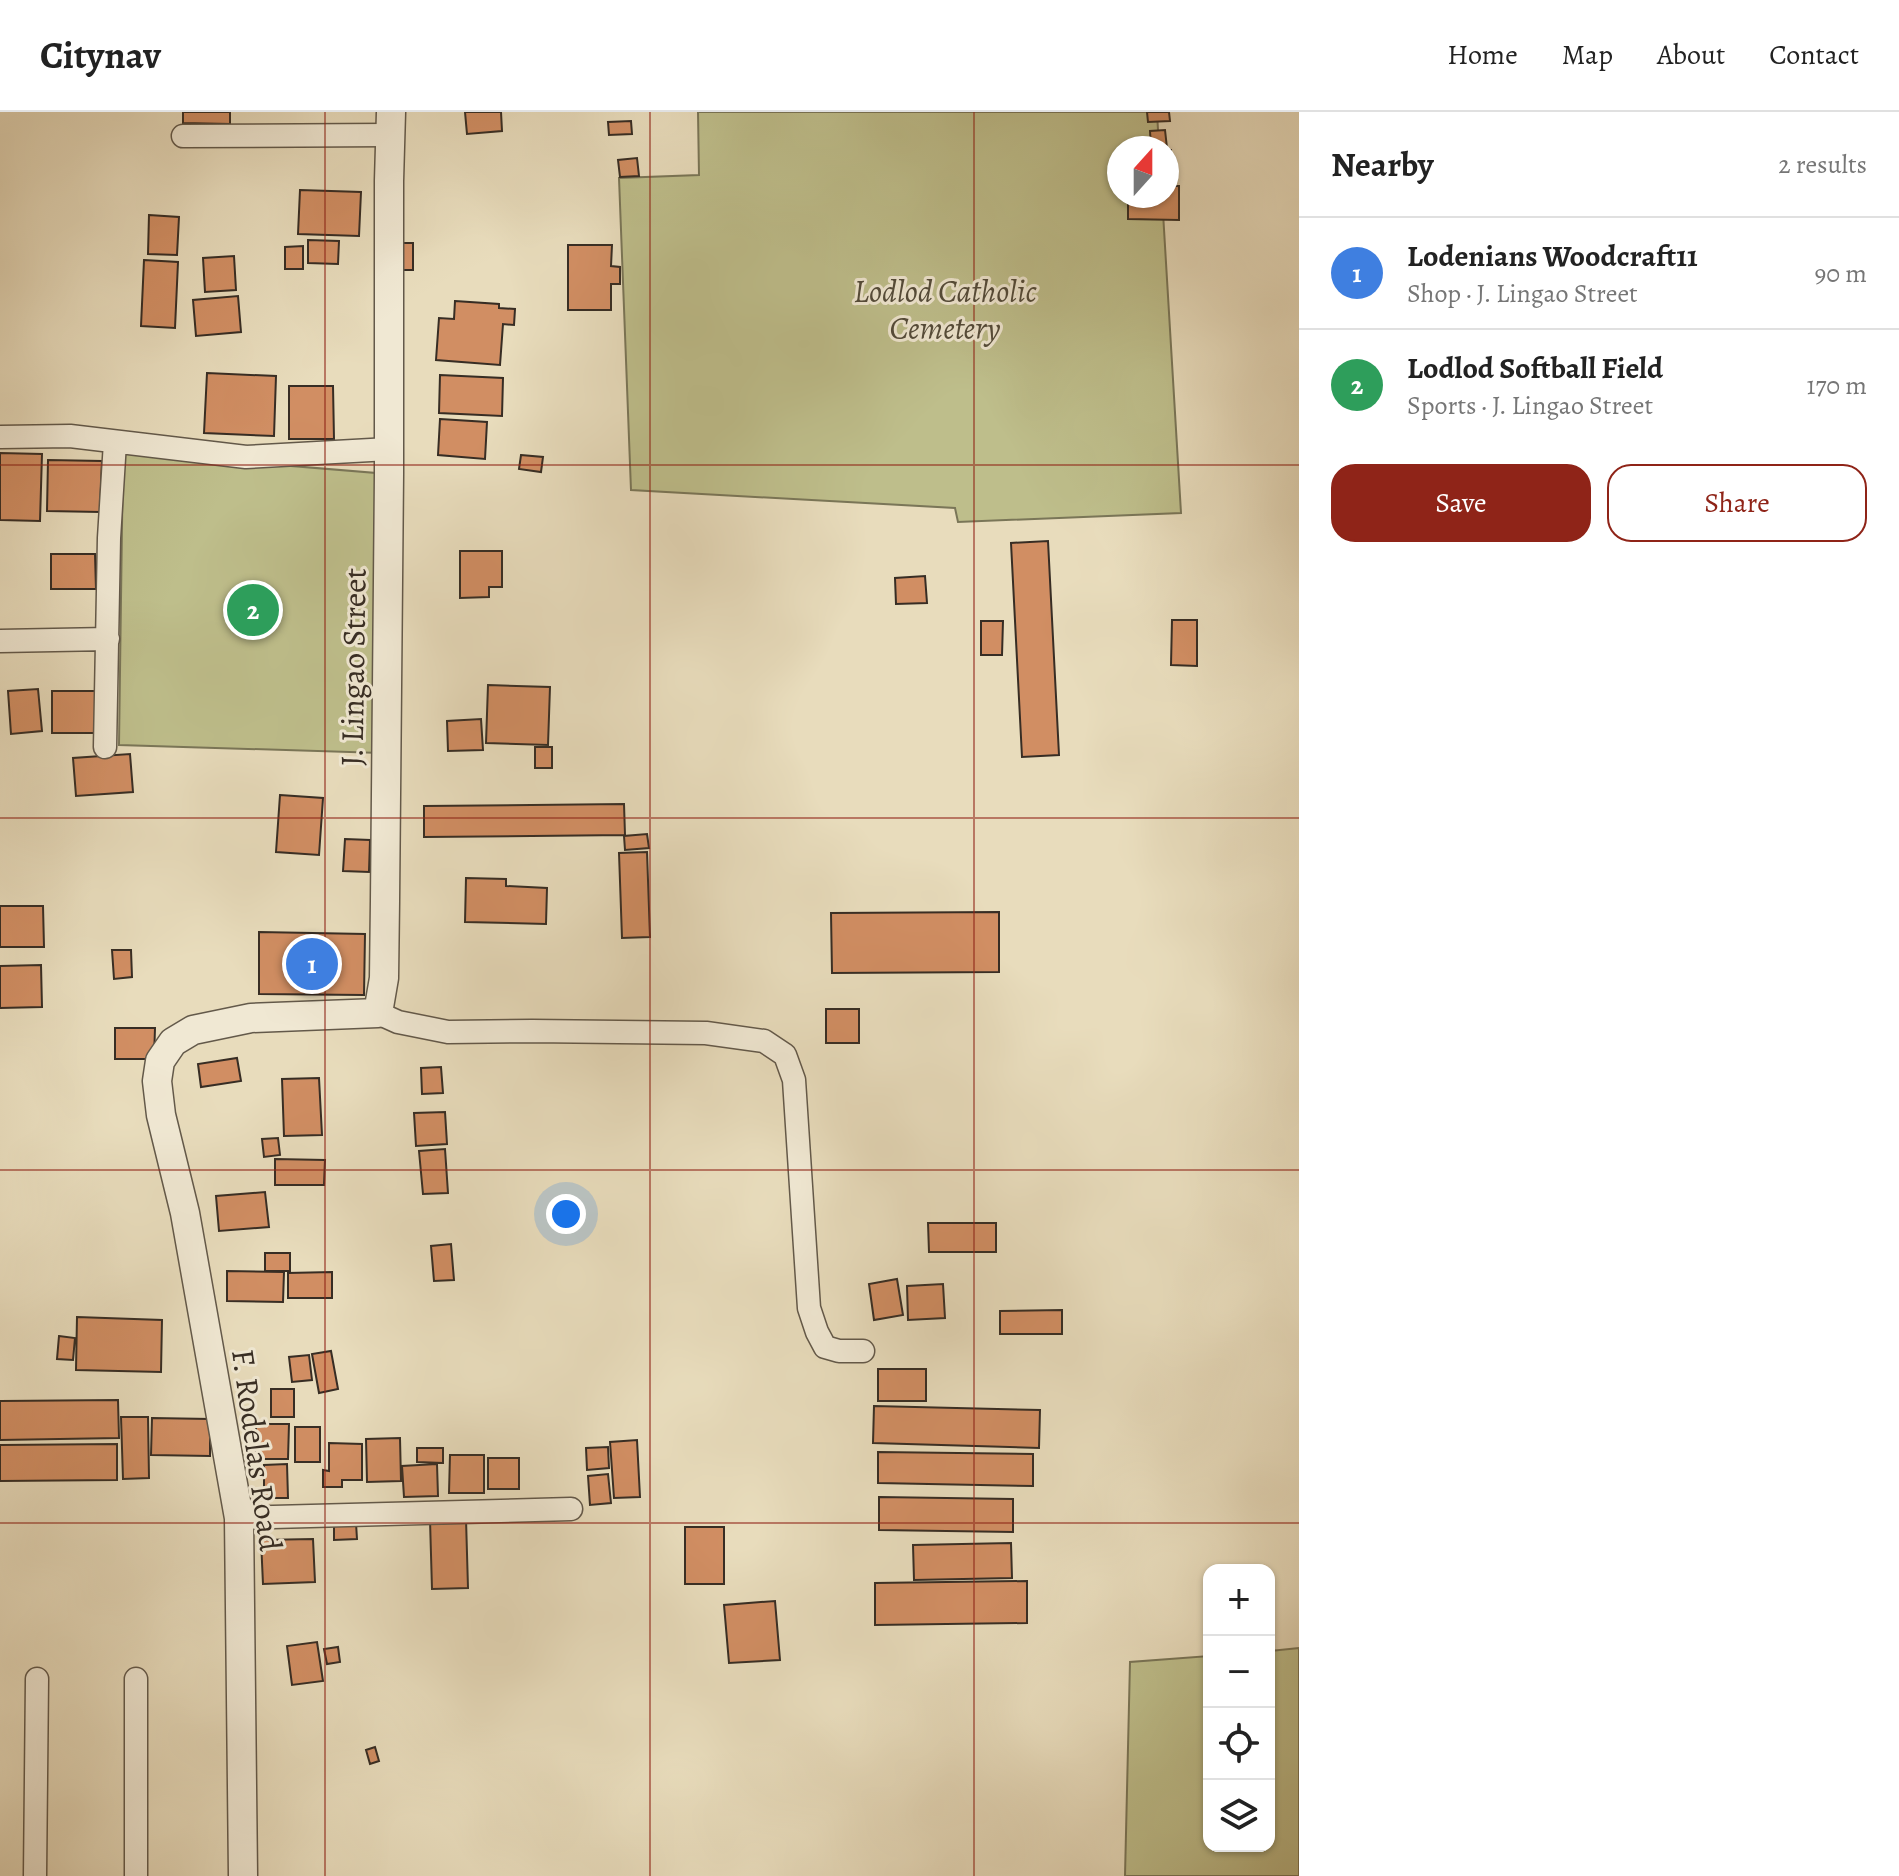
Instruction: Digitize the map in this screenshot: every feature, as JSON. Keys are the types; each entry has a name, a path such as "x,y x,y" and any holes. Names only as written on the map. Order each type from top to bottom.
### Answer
{"street":[{"path":"183,136 391,124"},
{"name":"J. Lingao Street","path":"378,1013 384,978 391,124"},
{"path":"0,437 70,436 246,457 389,449"},
{"path":"105,747 109,538 115,442"},
{"path":"0,641 108,639"},
{"path":"378,1013 398,1022 448,1032 706,1033 764,1041 785,1055 794,1080 809,1308 825,1347 839,1351 863,1351"},
{"name":"F. Rodelas Road","path":"243,1876 239,1518 185,1213 161,1115 157,1081 160,1061 173,1042 193,1030 251,1018 378,1013"},
{"path":"239,1518 571,1509"},
{"path":"35,1876 37,1679"},
{"path":"136,1679 136,1876"}],"green space":[{"name":"Lodlod Catholic Cemetery","path":"698,112 1157,112 1158,136 1107,136 1107,208 1163,208 1181,513 958,522 955,508 631,490 619,178 699,175"},
{"path":"123,452 388,474 381,753 119,745"},
{"path":"1299,1648 1299,1876 1125,1876 1130,1662 1203,1656 1203,1852 1275,1852 1275,1650"}],"building":[{"path":"183,112 230,112 230,124 183,123"},
{"path":"465,112 501,112 502,131 467,134"},
{"path":"1147,112 1169,112 1170,121 1148,122"},
{"path":"631,121 632,134 609,135 608,122"},
{"path":"1165,130 1166,136 1150,136 1150,131"},
{"path":"637,158 639,176 620,177 618,160"},
{"path":"300,190 361,192 359,236 298,234"},
{"path":"1128,208 1179,208 1179,220 1128,219"},
{"path":"149,215 179,217 177,255 148,254"},
{"path":"308,240 339,241 338,264 308,263"},
{"path":"396,243 413,243 413,270 396,270"},
{"path":"568,245 612,245 611,266 620,267 620,284 611,284 611,310 568,310"},
{"path":"303,246 303,269 285,269 285,247"},
{"path":"234,256 236,290 205,292 203,258"},
{"path":"144,260 178,262 175,328 141,326"},
{"path":"238,296 241,332 196,336 193,300"},
{"path":"455,301 499,304 499,308 515,309 514,325 503,324 500,365 436,360 439,318 454,319"},
{"path":"207,373 276,376 274,436 204,433"},
{"path":"440,375 503,378 502,416 439,413"},
{"path":"289,386 333,386 334,439 289,439"},
{"path":"440,419 487,422 485,459 438,455"},
{"path":"0,453 42,454 40,521 0,520"},
{"path":"521,455 543,457 541,472 519,469"},
{"path":"48,460 102,461 100,512 47,511"},
{"path":"1048,541 1059,755 1022,757 1011,543"},
{"path":"460,551 502,551 502,587 489,587 489,597 460,598"},
{"path":"51,554 95,554 96,589 51,589"},
{"path":"925,576 927,603 896,604 895,578"},
{"path":"1172,620 1197,620 1197,666 1171,665"},
{"path":"981,621 1003,621 1002,655 981,655"},
{"path":"488,685 550,687 548,745 486,743"},
{"path":"38,689 42,731 11,734 8,691"},
{"path":"52,691 100,691 100,733 52,733"},
{"path":"481,719 483,750 448,751 447,721"},
{"path":"535,747 552,747 552,768 535,768"},
{"path":"130,754 133,792 76,796 73,758"},
{"path":"280,795 323,798 319,855 276,852"},
{"path":"624,804 625,835 424,837 424,806"},
{"path":"647,834 649,848 625,850 624,836"},
{"path":"345,839 370,840 369,872 343,871"},
{"path":"647,852 650,937 622,938 619,853"},
{"path":"466,878 506,879 506,886 547,888 546,924 465,922"},
{"path":"0,906 43,906 44,947 0,947"},
{"path":"999,912 999,972 832,973 831,913"},
{"path":"259,932 365,934 364,995 259,994"},
{"path":"112,950 131,950 132,977 114,979"},
{"path":"41,965 42,1007 0,1008 0,966"},
{"path":"826,1009 859,1009 859,1043 826,1043"},
{"path":"115,1028 155,1028 154,1059 115,1059"},
{"path":"237,1058 241,1081 201,1087 198,1064"},
{"path":"441,1067 443,1093 422,1094 421,1068"},
{"path":"319,1078 322,1135 284,1136 282,1079"},
{"path":"445,1112 447,1144 416,1146 414,1113"},
{"path":"278,1138 280,1155 264,1157 262,1139"},
{"path":"445,1149 448,1193 423,1194 419,1151"},
{"path":"275,1159 325,1160 324,1185 275,1185"},
{"path":"265,1192 269,1227 219,1231 216,1196"},
{"path":"928,1223 996,1223 996,1252 929,1252"},
{"path":"451,1244 454,1280 434,1281 431,1246"},
{"path":"265,1253 290,1253 290,1271 265,1271"},
{"path":"227,1271 284,1272 283,1302 227,1301"},
{"path":"332,1272 332,1298 288,1298 288,1273"},
{"path":"897,1279 903,1315 874,1320 869,1284"},
{"path":"943,1284 945,1318 908,1320 907,1286"},
{"path":"1062,1310 1062,1334 1000,1334 1000,1311"},
{"path":"77,1317 162,1320 161,1372 76,1370"},
{"path":"59,1336 75,1338 73,1360 57,1359"},
{"path":"331,1351 338,1389 319,1393 312,1354"},
{"path":"309,1355 312,1380 292,1382 289,1357"},
{"path":"878,1369 926,1369 926,1401 878,1401"},
{"path":"271,1389 294,1389 294,1417 271,1417"},
{"path":"118,1400 119,1438 0,1440 0,1401"},
{"path":"874,1406 1040,1410 1039,1448 873,1443"},
{"path":"121,1417 148,1417 149,1478 123,1479"},
{"path":"152,1418 210,1419 210,1456 151,1455"},
{"path":"256,1424 289,1424 288,1459 256,1459"},
{"path":"295,1427 320,1427 320,1462 295,1462"},
{"path":"400,1438 401,1481 367,1482 366,1439"},
{"path":"637,1440 640,1497 614,1498 610,1442"},
{"path":"329,1443 362,1444 362,1480 342,1480 342,1487 323,1487 323,1470 329,1471"},
{"path":"117,1444 117,1480 0,1481 0,1445"},
{"path":"608,1447 609,1468 587,1470 586,1448"},
{"path":"417,1448 443,1448 443,1463 417,1462"},
{"path":"878,1452 1033,1454 1033,1486 878,1483"},
{"path":"450,1455 484,1455 484,1493 449,1493"},
{"path":"488,1458 519,1458 519,1489 488,1489"},
{"path":"287,1464 288,1498 264,1498 264,1465"},
{"path":"437,1464 438,1496 404,1497 402,1466"},
{"path":"608,1474 611,1503 590,1505 588,1476"},
{"path":"879,1497 1013,1499 1013,1532 879,1530"},
{"path":"466,1519 468,1588 432,1589 430,1520"},
{"path":"356,1523 357,1539 334,1540 334,1524"},
{"path":"685,1527 724,1527 724,1584 685,1584"},
{"path":"313,1539 315,1582 263,1584 261,1540"},
{"path":"1011,1543 1012,1578 914,1580 913,1545"},
{"path":"1027,1581 1027,1623 875,1625 875,1583"},
{"path":"775,1601 780,1660 729,1663 724,1605"},
{"path":"317,1642 323,1681 292,1685 287,1646"},
{"path":"338,1647 340,1662 327,1664 324,1649"},
{"path":"375,1747 379,1761 370,1764 366,1750"}],"place":[{"name":"Lodlod Softball Field","path":"253,610"},
{"name":"Lodenians Woodcraft11","path":"312,964"}]}
